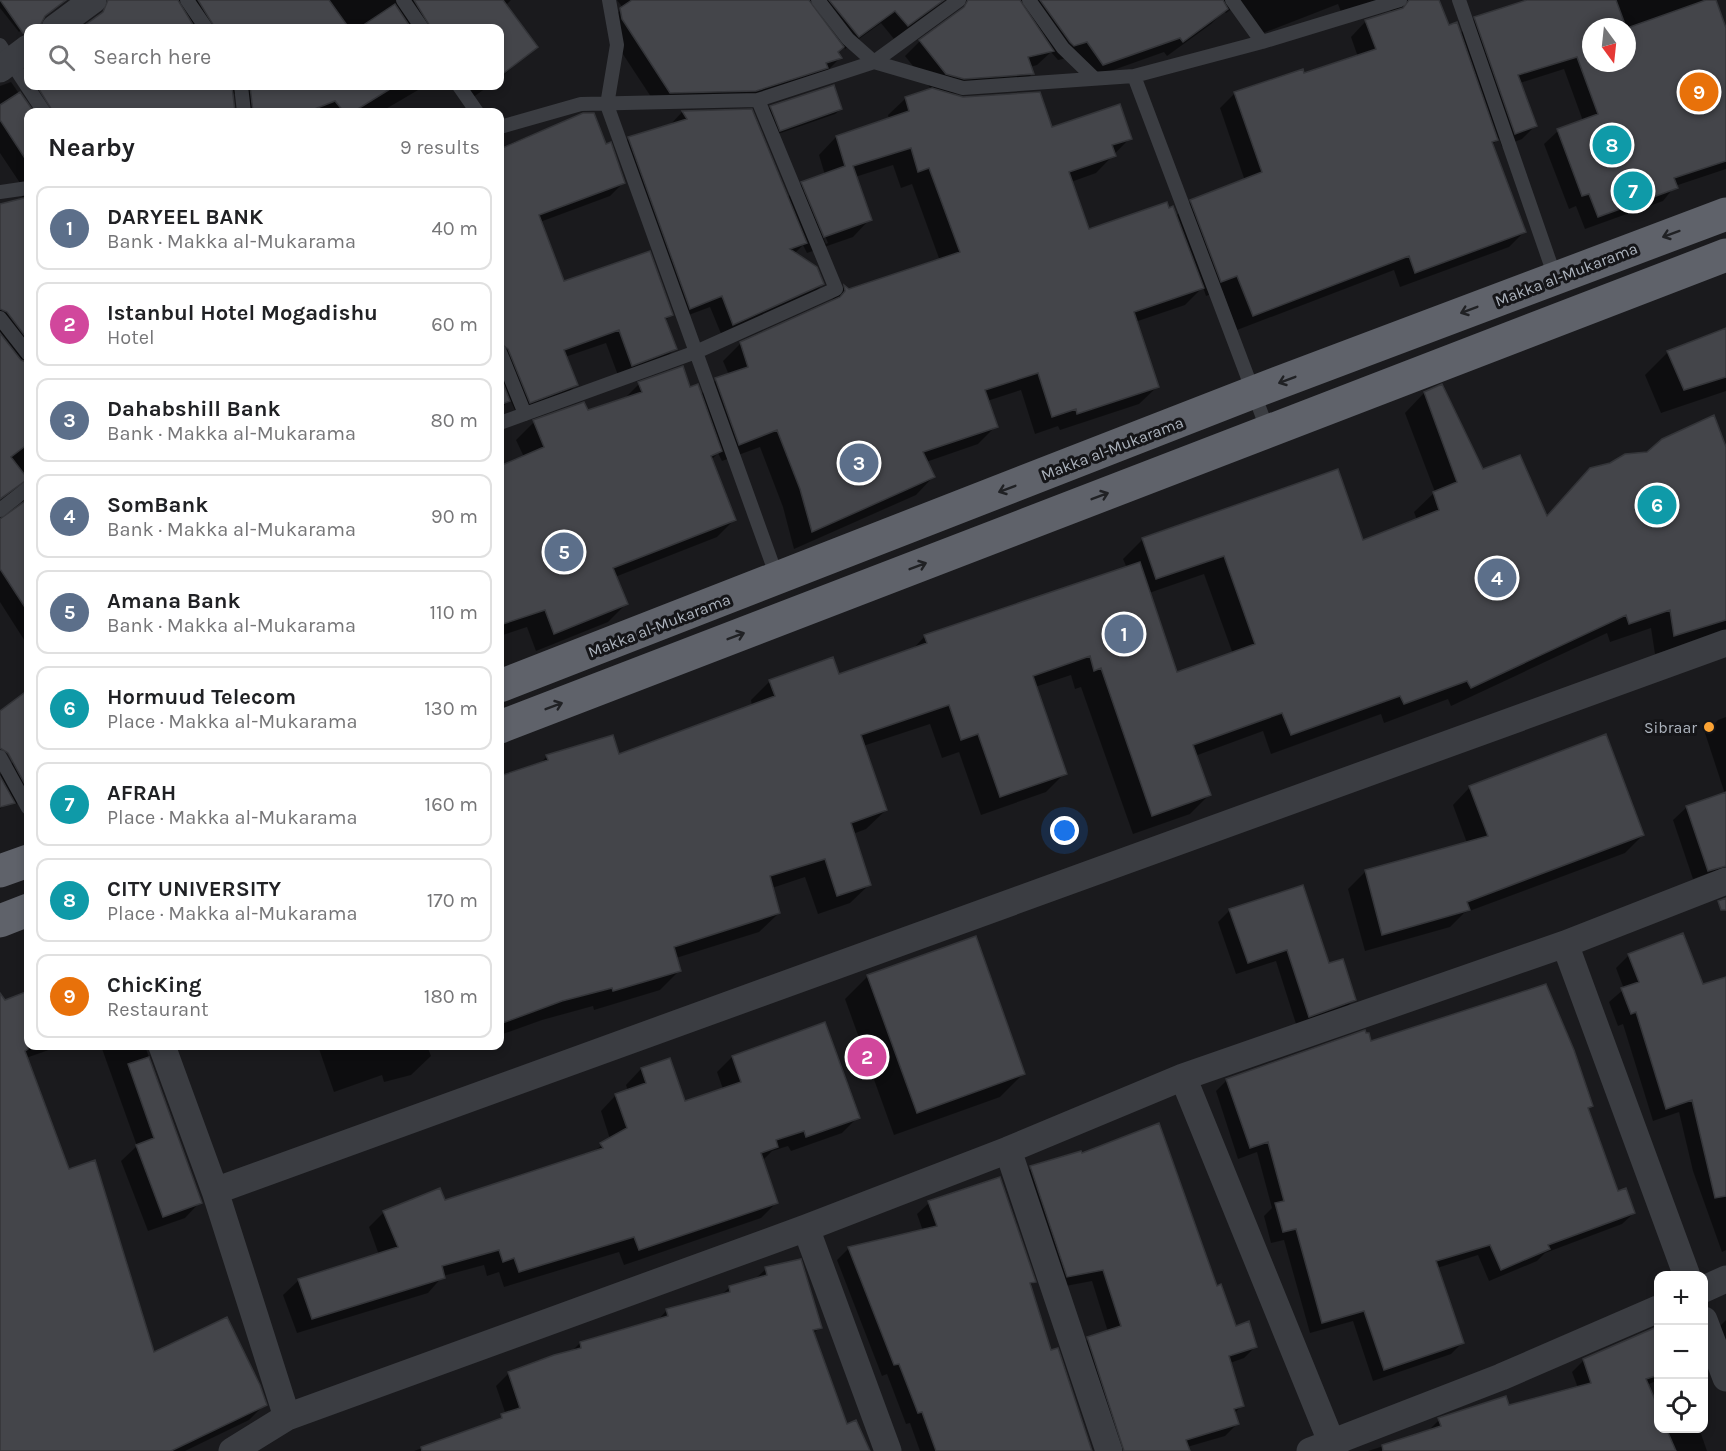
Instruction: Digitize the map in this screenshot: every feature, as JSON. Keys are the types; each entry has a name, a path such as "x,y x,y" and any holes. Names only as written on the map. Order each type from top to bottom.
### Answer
{"highway":[{"name":"Makka al-Mukarama","path":"504,684 1254,392 1726,214"},
{"path":"504,725 1726,255"},
{"path":"0,871 24,862"},
{"path":"0,921 24,911"}],"street":[{"path":"60,24 93,0"},
{"path":"215,1191 1726,643"},
{"path":"232,1451 287,1417 806,1228 1008,1150 1183,1077 1564,944 1726,882"},
{"path":"1564,944 1686,1271"},
{"path":"163,1050 215,1191 287,1417"},
{"path":"1183,1077 1326,1448 1501,1377 1654,1311"},
{"path":"1008,1150 1109,1451"},
{"path":"806,1228 888,1451"},
{"path":"1708,1287 1726,1279"},
{"path":"1706,1325 1726,1378"}],"lane":[{"path":"187,0 203,24"},
{"path":"403,0 419,24"},
{"path":"609,0 617,45 607,105 778,579"},
{"path":"818,0 848,39 874,62 963,88 1134,76 1262,42 1400,0"},
{"path":"504,126 580,104 758,100 874,62 959,0"},
{"path":"1029,0 1063,48 1095,78"},
{"path":"1232,0 1262,42"},
{"path":"1460,0 1555,278"},
{"path":"10,56 24,79"},
{"path":"1134,76 1268,432"},
{"path":"31,90 42,108"},
{"path":"241,90 244,108"},
{"path":"462,90 474,108"},
{"path":"504,422 696,352 836,289 758,100"},
{"path":"0,192 24,189"},
{"path":"0,318 24,349"},
{"path":"504,362 525,414"},
{"path":"0,510 24,491"},
{"path":"0,757 24,801"}],"building":[{"path":"0,0 66,0 45,16 41,24 24,24 23,33"},
{"path":"108,0 178,0 193,24 86,24 103,12"},
{"path":"198,0 329,0 346,24 213,24"},
{"path":"414,0 503,0 538,47 504,73 504,24 429,24"},
{"path":"632,0 809,0 844,47 838,52 842,58 826,63 828,68 756,91 670,93 622,19 620,8"},
{"path":"829,0 944,0 908,26 895,11 859,37"},
{"path":"968,0 1020,0 1054,51 1028,57 1034,74 964,79 946,74 919,40 964,7"},
{"path":"1040,0 1223,0 1228,9 1183,42 1180,38 1103,65 1087,42 1074,46 1070,42"},
{"path":"1409,0 1439,0 1449,25 1457,22 1498,140 1492,142 1526,232 1415,273 1409,256 1253,316 1237,276 1221,282 1190,200 1262,172 1234,92 1303,69 1304,73 1376,49 1365,20 1403,8"},
{"path":"1527,0 1616,0 1623,18 1582,18 1582,71 1577,57 1518,75 1537,126 1515,134 1474,17"},
{"path":"1706,0 1716,0 1726,28 1726,161 1674,178 1678,188 1598,217 1589,194 1582,196 1557,129 1598,114 1583,72 1636,72 1636,25"},
{"path":"395,4 408,24 365,24"},
{"path":"834,85 842,109 780,131 770,106"},
{"path":"932,88 963,97 1040,92 1052,127 1120,104 1132,139 1112,145 1116,156 1069,172 1089,229 1167,202 1169,208 1173,206 1204,288 1134,312 1159,387 1077,414 1076,409 1052,417 1038,373 985,390 998,427 923,452 935,477 812,532 800,489 777,430 739,445 715,378 748,367 740,342 840,297 845,291 844,285 849,289 960,252 929,168 918,172 911,148 853,166 872,220 824,237 801,182 845,166 836,136 909,111 905,97"},
{"path":"39,90 232,90 235,108 51,108"},
{"path":"250,90 389,90 359,108 341,108 335,101 317,108 253,108"},
{"path":"20,92 31,108 24,108 24,157 0,120 0,105"},
{"path":"752,109 807,243 790,249 817,267 824,284 733,325 722,296 690,309 628,137 687,119 682,111"},
{"path":"583,113 594,113 606,144 611,142 625,183 539,215 564,281 650,251 673,315 665,318 677,349 632,366 619,330 564,350 578,385 530,403 508,349 504,346 504,147"},
{"path":"24,198 24,335 7,312 0,309 0,204"},
{"path":"1726,328 1726,377 1684,390 1667,351"},
{"path":"0,333 24,361 24,447 11,457 24,474 24,482 0,499"},
{"path":"683,366 690,387 698,384 722,451 711,456 736,520 613,568 628,604 554,634 545,610 504,624 504,464 544,447 533,420 584,402 588,410 642,392 638,382"},
{"path":"1442,384 1483,469 1520,455 1547,516 1590,468 1610,463 1625,454 1647,452 1662,439 1714,415 1726,447 1726,620 1674,636 1670,610 1629,624 1626,615 1471,688 1467,681 1404,704 1400,696 1291,735 1282,713 1193,745 1211,795 1152,816 1101,668 1094,671 1090,656 1033,676 1067,774 1000,797 978,734 961,740 949,705 861,735 887,810 851,823 871,885 837,896 825,859 770,876 780,913 674,947 681,971 613,991 612,988 562,1001 504,1023 504,775 548,760 546,755 613,735 619,754 775,696 769,680 833,657 839,674 927,643 924,635 1140,562 1177,672 1255,644 1224,556 1156,579 1142,538 1338,469 1363,540 1439,510 1433,492 1457,482 1424,392"},
{"path":"504,385 510,401 504,403"},
{"path":"24,502 24,606 0,569 0,519"},
{"path":"24,693 24,783 8,753 0,748 0,711"},
{"path":"1606,734 1644,835 1467,902 1470,910 1382,935 1365,870 1488,836 1469,786"},
{"path":"0,776 15,803 0,807"},
{"path":"1726,792 1726,866 1708,871 1686,806"},
{"path":"1303,885 1329,963 1343,959 1356,1000 1309,1017 1287,950 1248,963 1229,909"},
{"path":"1726,898 1726,910 1721,910 1718,901"},
{"path":"1683,933 1703,984 1726,977 1726,1196 1715,1198 1692,1100 1666,1109 1636,1012 1631,1014 1621,988 1639,982 1628,954"},
{"path":"976,936 1025,1074 917,1113 867,975"},
{"path":"1546,984 1574,1050 1593,1106 1588,1108 1618,1191 1626,1188 1635,1213 1548,1245 1550,1249 1501,1270 1490,1245 1436,1261 1464,1343 1384,1370 1364,1311 1322,1323 1296,1229 1283,1232 1275,1203 1284,1201 1268,1142 1250,1148 1226,1079 1365,1030 1369,1033 1371,1041"},
{"path":"0,993 5,1000 24,993 24,1050 26,1050 69,1169 95,1160 154,1352 227,1317 260,1385 267,1405 171,1451 0,1451"},
{"path":"825,1022 860,1118 806,1137 804,1131 776,1140 778,1147 761,1153 778,1203 639,1250 634,1237 519,1272 514,1258 503,1262 499,1250 442,1266 445,1278 312,1319 298,1279 398,1247 383,1211 440,1188 445,1200 603,1148 600,1143 627,1128 615,1094 646,1083 641,1068 670,1058 685,1101 741,1082 732,1056"},
{"path":"149,1057 202,1203 163,1217 136,1145 154,1138 128,1064"},
{"path":"1159,1123 1217,1286 1221,1284 1236,1326 1249,1321 1257,1347 1229,1356 1244,1406 1234,1409 1239,1424 1186,1440 1190,1451 1124,1451 1087,1337 1121,1326 1103,1270 1067,1277 1030,1166 1081,1151 1082,1153"},
{"path":"1000,1177 1036,1282 1030,1283 1051,1350 1058,1348 1092,1451 936,1451 922,1412 918,1413 899,1364 894,1365 848,1247 937,1226 928,1201"},
{"path":"801,1259 822,1328 813,1330 847,1424 856,1420 870,1451 422,1451 421,1447 502,1418 501,1414 520,1408 508,1372 581,1348 580,1342 668,1316 666,1309 730,1292 729,1286 767,1275 765,1267"},
{"path":"1654,1328 1654,1377 1646,1379 1654,1397 1654,1433 1668,1433 1676,1451 1383,1451 1382,1445 1441,1426 1438,1418 1506,1396 1509,1405 1591,1383 1583,1359"}],"place":[{"name":"ChicKing","path":"1699,92"},
{"name":"CITY UNIVERSITY","path":"1612,145"},
{"name":"AFRAH","path":"1633,191"},
{"name":"Dahabshill Bank","path":"859,463"},
{"name":"Hormuud Telecom","path":"1657,505"},
{"name":"Amana Bank","path":"564,552"},
{"name":"SomBank","path":"1497,578"},
{"name":"DARYEEL BANK","path":"1124,634"},
{"name":"Sibraar","path":"1709,727"},
{"name":"Istanbul Hotel Mogadishu","path":"867,1057"}]}
